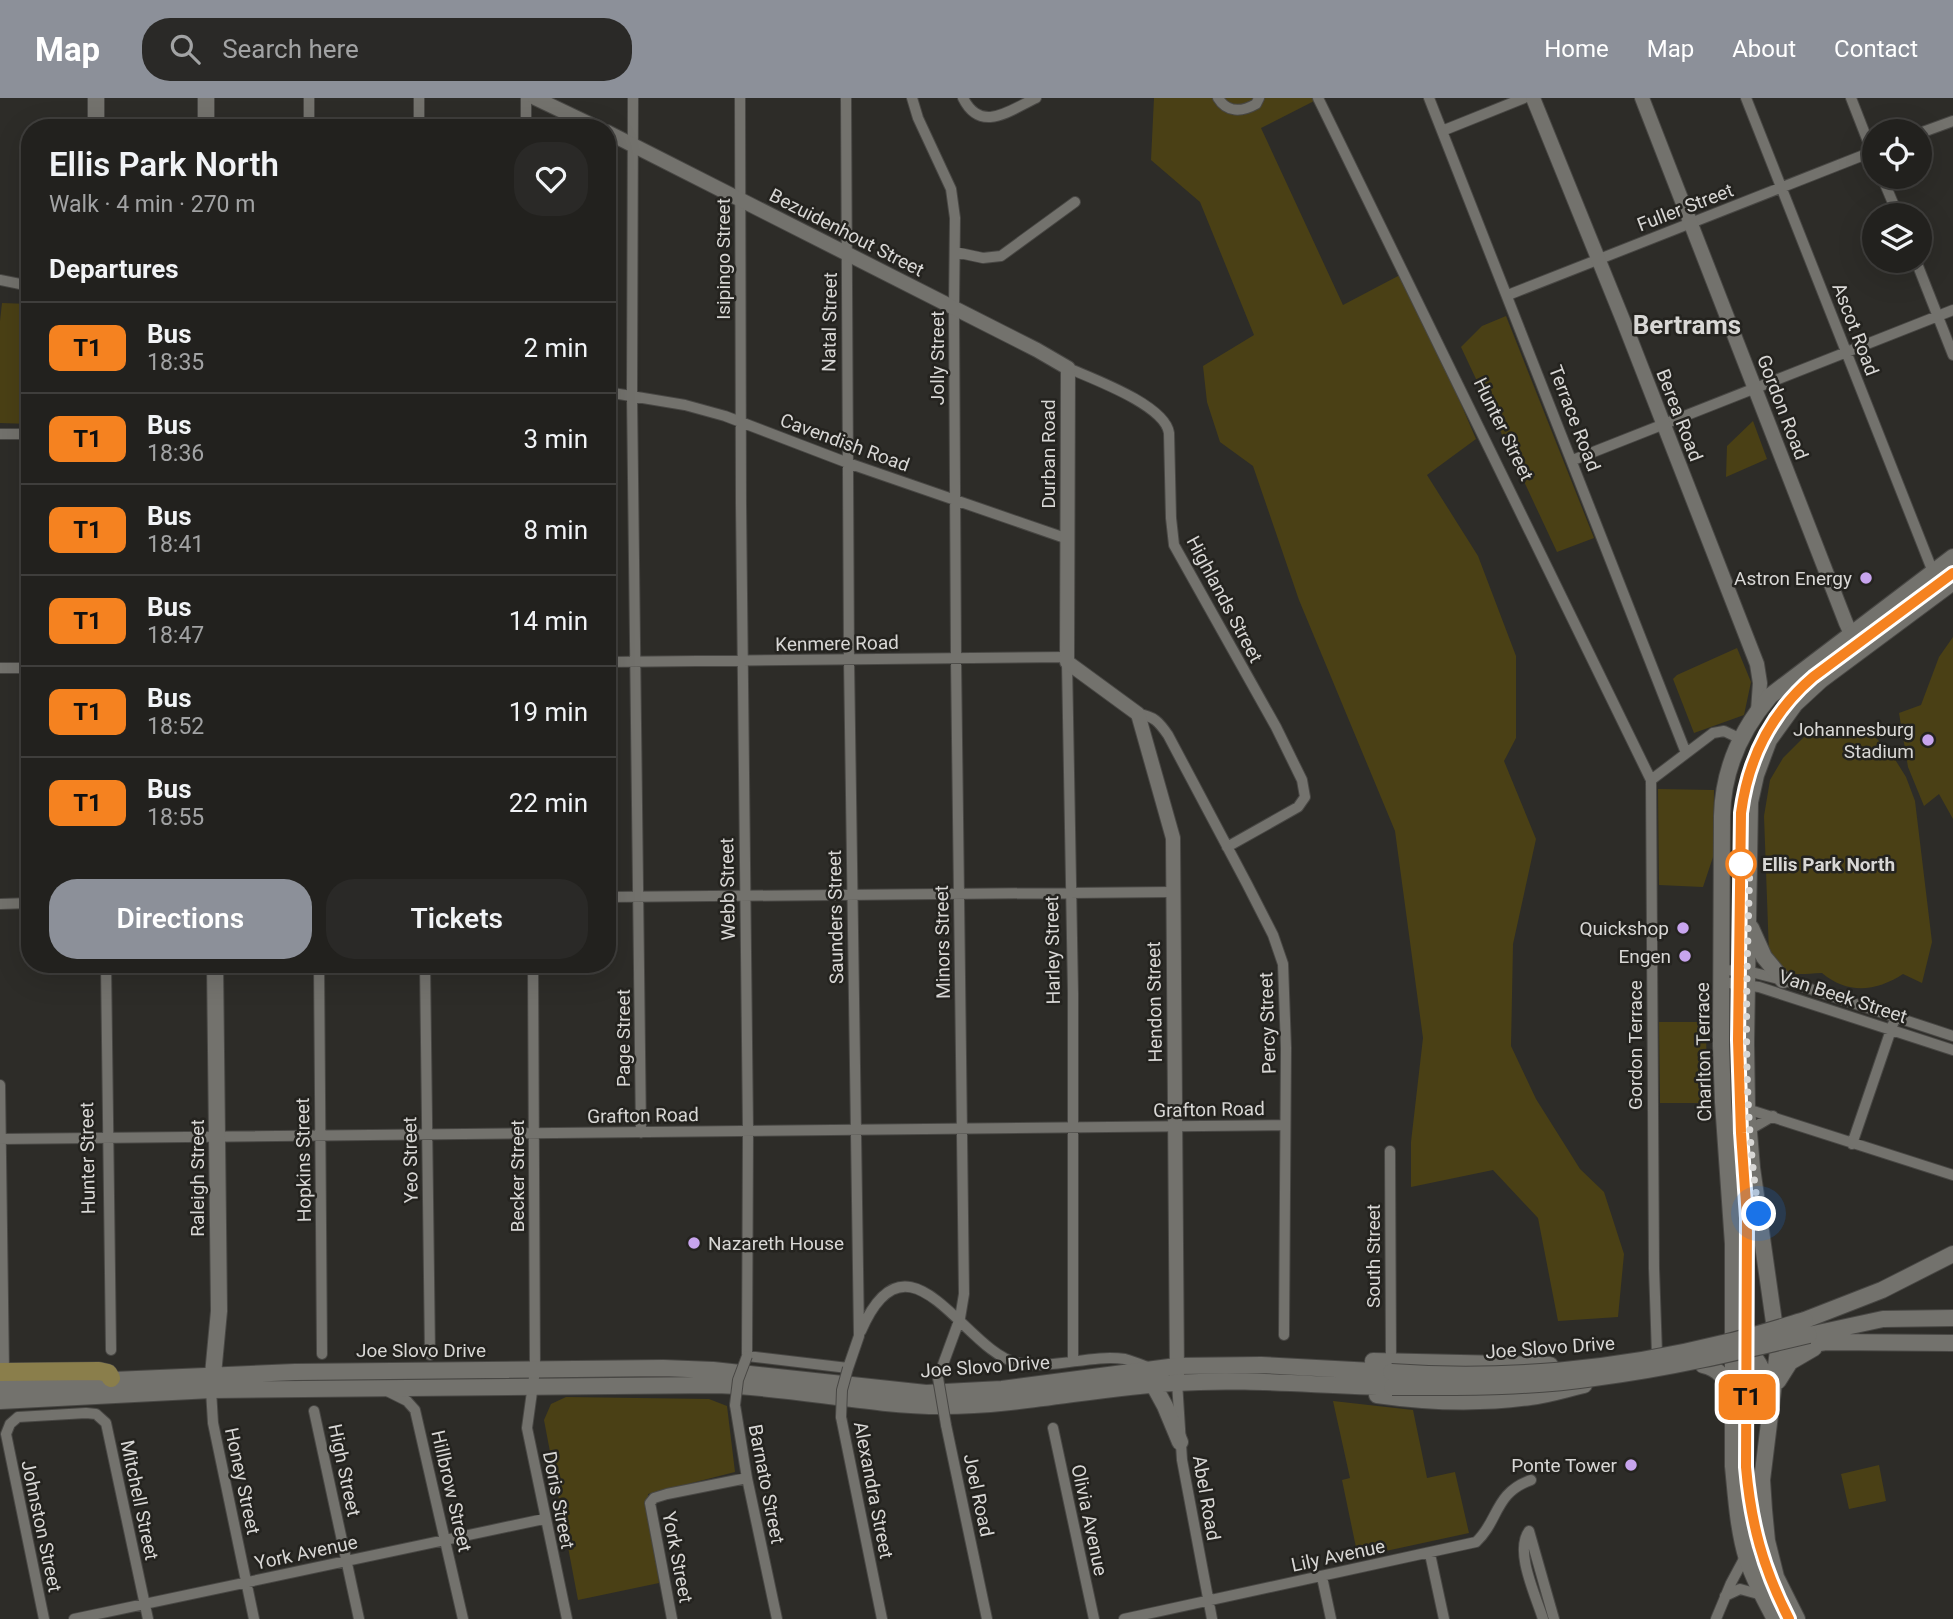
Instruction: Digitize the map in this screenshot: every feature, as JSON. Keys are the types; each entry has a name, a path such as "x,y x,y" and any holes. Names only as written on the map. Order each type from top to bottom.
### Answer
{"main road":[{"path":"96,98 96,119"},
{"path":"206,98 206,119"},
{"name":"Charlton Terrace","path":"1775,1619 1746,1555 1735,1488 1733,1219 1723,1102 1722,800 1728,769 1758,710 1781,686 1953,557"},
{"path":"1797,1619 1776,1577 1767,1541 1762,1480 1778,1350 1747,1109 1750,802 1761,761 1781,722 1804,695 1953,582"},
{"path":"1748,923 1764,957 1783,980"},
{"name":"Raleigh Street","path":"213,1382 219,1311 215,973"},
{"name":"Joe Slovo Drive","path":"1807,1328 1953,1254"},
{"name":"Joe Slovo Drive","path":"111,1378 382,1389 738,1386 904,1404 951,1406 1013,1403 1153,1377 1177,1366 1261,1365 1391,1373 1492,1373 1637,1361 1807,1328 1883,1319 1953,1318"},
{"path":"1391,1373 1572,1364 1657,1354 1734,1340 1747,1347 1774,1392"},
{"path":"1774,1392 1790,1363 1826,1342"},
{"path":"1348,1387 1371,1394 1433,1400 1516,1399 1826,1342 1953,1343"},
{"path":"1703,1365 1712,1367 1723,1376 1733,1397"},
{"name":"Joe Slovo Drive","path":"0,1401 213,1382 535,1370 713,1370 926,1393 1153,1377 1177,1382 1348,1387 1391,1373"},
{"path":"1,1376 99,1371 108,1373 111,1378"},
{"path":"1153,1377 1180,1441"}],"street":[{"path":"309,98 309,119"},
{"path":"419,98 419,119"},
{"path":"526,98 526,119"},
{"path":"535,98 579,119"},
{"name":"Page Street","path":"633,98 632,396 641,1133"},
{"name":"Isipingo Street","path":"740,98 741,421"},
{"name":"Natal Street","path":"846,98 848,463"},
{"name":"Jolly Street","path":"912,98 918,118 951,189 956,218 955,501"},
{"path":"963,98 972,112 989,118 1036,98"},
{"path":"1218,98 1229,109 1238,111 1256,104 1259,98"},
{"name":"Hunter Street","path":"1318,98 1651,780"},
{"name":"Terrace Road","path":"1429,98 1686,752"},
{"path":"1442,131 1524,98"},
{"name":"Berea Road","path":"1533,98 1757,664 1760,683 1758,710"},
{"name":"Gordon Road","path":"1642,98 1859,651"},
{"name":"Ascot Road","path":"1746,98 1933,572"},
{"path":"1851,98 1862,124"},
{"path":"1932,129 1953,121"},
{"name":"Bezuidenhout Street","path":"616,136 1037,350 1068,369"},
{"name":"Fuller Street","path":"1508,295 1862,158"},
{"path":"955,252 983,258 1001,256 1075,202"},
{"path":"1921,273 1953,355"},
{"path":"0,280 21,284"},
{"path":"1573,460 1953,310"},
{"name":"Durban Road","path":"1068,369 1068,539"},
{"name":"Highlands Street","path":"1068,369 1138,401 1153,410 1166,423 1169,433 1174,545 1276,727 1305,788 1305,796 1298,807 1227,847"},
{"name":"Cavendish Road","path":"616,393 685,405 741,421 848,463 1068,539"},
{"name":"Webb Street","path":"741,421 748,1130 747,1356"},
{"path":"0,434 21,434"},
{"name":"Saunders Street","path":"848,463 854,1130 861,1331 848,1368"},
{"name":"Minors Street","path":"937,1378 960,1321 964,1294 955,501"},
{"name":"Harley Street","path":"1068,539 1073,1361"},
{"path":"1067,659 1138,714"},
{"name":"Kenmere Road","path":"616,662 1067,659"},
{"path":"0,668 21,668"},
{"name":"Percy Street","path":"1138,714 1152,716 1168,735 1273,935 1283,964 1286,1048 1284,1335"},
{"name":"Hendon Street","path":"1138,714 1171,827 1177,1382"},
{"path":"1651,780 1713,733 1720,730 1741,739"},
{"name":"Gordon Terrace","path":"1651,780 1654,1268 1657,1354"},
{"path":"616,897 1172,892"},
{"path":"0,904 21,903"},
{"name":"Hunter Street","path":"106,973 111,1350"},
{"name":"Hopkins Street","path":"319,973 322,1354"},
{"name":"Yeo Street","path":"425,973 430,1355"},
{"name":"Becker Street","path":"532,1387 535,1370 533,973"},
{"name":"Van Beek Street","path":"1721,976 1783,980 1953,1036"},
{"name":"Van Beek Street","path":"1747,978 1891,1031 1953,1050"},
{"path":"1852,1144 1896,1017"},
{"path":"0,1085 1,1376"},
{"path":"1747,1109 1953,1175"},
{"path":"1749,1130 1773,1116"},
{"name":"Grafton Road","path":"0,1139 1285,1125"},
{"name":"South Street","path":"1390,1151 1391,1373"},
{"path":"861,1331 889,1300 904,1294 918,1297 960,1321 1012,1361 1033,1364 1119,1359 1153,1377"},
{"path":"747,1356 848,1368"},
{"name":"Barnato Street","path":"747,1356 738,1380 735,1405 747,1478 777,1619"},
{"name":"Alexandra Street","path":"848,1368 842,1390 841,1417 882,1619"},
{"name":"Joel Road","path":"937,1378 987,1619"},
{"name":"Honey Street","path":"213,1382 213,1423 254,1619"},
{"name":"Abel Road","path":"1177,1382 1180,1441 1212,1619"},
{"name":"Doris Street","path":"532,1387 527,1427 544,1519 567,1619"},
{"name":"Hillbrow Street","path":"382,1389 407,1401 415,1410 463,1619"},
{"name":"High Street","path":"314,1411 359,1619"},
{"name":"Mitchell Street","path":"6,1441 10,1424 23,1416 86,1413 96,1414 104,1420 148,1619"},
{"name":"Olivia Avenue","path":"1053,1427 1094,1619"},
{"name":"Johnston Street","path":"6,1441 44,1619"},
{"name":"York Street","path":"672,1619 649,1507 651,1502 667,1494 747,1478"},
{"name":"Lily Avenue","path":"1124,1619 1430,1554 1478,1541 1506,1496 1520,1484 1531,1480"},
{"name":"York Avenue","path":"74,1619 544,1519"},
{"path":"1543,1619 1523,1555 1522,1543 1529,1531 1554,1619"},
{"path":"1430,1554 1444,1619"},
{"path":"1716,1619 1746,1555"},
{"path":"1322,1577 1331,1619"},
{"path":"1725,1596 1740,1589 1762,1595"}],"shaded area":[{"path":"1154,98 1320,98 1261,128 1343,305 1400,275 1430,332 1476,439 1427,475 1478,556 1516,656 1516,738 1504,761 1536,839 1513,944 1511,1046 1536,1099 1580,1169 1604,1192 1624,1254 1618,1317 1558,1321 1538,1218 1493,1170 1411,1187 1411,1142 1423,1038 1395,831 1299,600 1253,466 1220,442 1207,402 1203,366 1254,335 1200,202 1151,160"},
{"path":"2,303 21,304 21,424 0,423"},
{"path":"1506,316 1594,538 1557,552 1461,347 1482,326"},
{"path":"1753,421 1767,459 1726,477 1727,446"},
{"name":"Johannesburg Stadium","path":"1953,637 1953,819 1939,794 1924,806 1908,767 1899,713 1921,705 1939,657"},
{"path":"1737,648 1751,682 1744,715 1694,733 1673,679"},
{"path":"1836,726 1858,727 1875,737 1891,753 1906,777 1915,801 1932,942 1922,983 1903,974 1873,987 1852,987 1842,985 1822,973 1791,973 1780,968 1769,954 1764,816 1770,780 1783,758 1804,737"},
{"path":"1658,789 1714,790 1713,857 1703,887 1659,885"},
{"path":"1659,1022 1706,1022 1707,1103 1660,1103"},
{"path":"566,1397 709,1399 727,1406 735,1472 648,1494 659,1583 578,1600 544,1420 551,1404"},
{"path":"1333,1401 1413,1410 1427,1478 1455,1472 1469,1533 1358,1557 1342,1480 1350,1478"},
{"path":"1879,1465 1886,1501 1849,1509 1841,1474"}],"bus line":[{"name":"T1","path":"1789,1619 1765,1569 1754,1529 1746,1467 1747,1218 1738,1040 1741,813 1752,762 1758,748 1771,724 1795,693 1953,573"}],"place":[{"name":"Astron Energy","path":"1866,578"},
{"name":"Johannesburg Stadium","path":"1928,740"},
{"name":"Ellis Park North","path":"1741,864"},
{"name":"Quickshop","path":"1683,928"},
{"name":"Engen","path":"1685,956"},
{"name":"Nazareth House","path":"694,1243"},
{"name":"Ponte Tower","path":"1631,1465"}],"district":[{"name":"Bertrams","path":"1687,325"}],"route":[{"path":"1741,864 1750,862 1746,984 1747,1109 1759,1214"}]}
